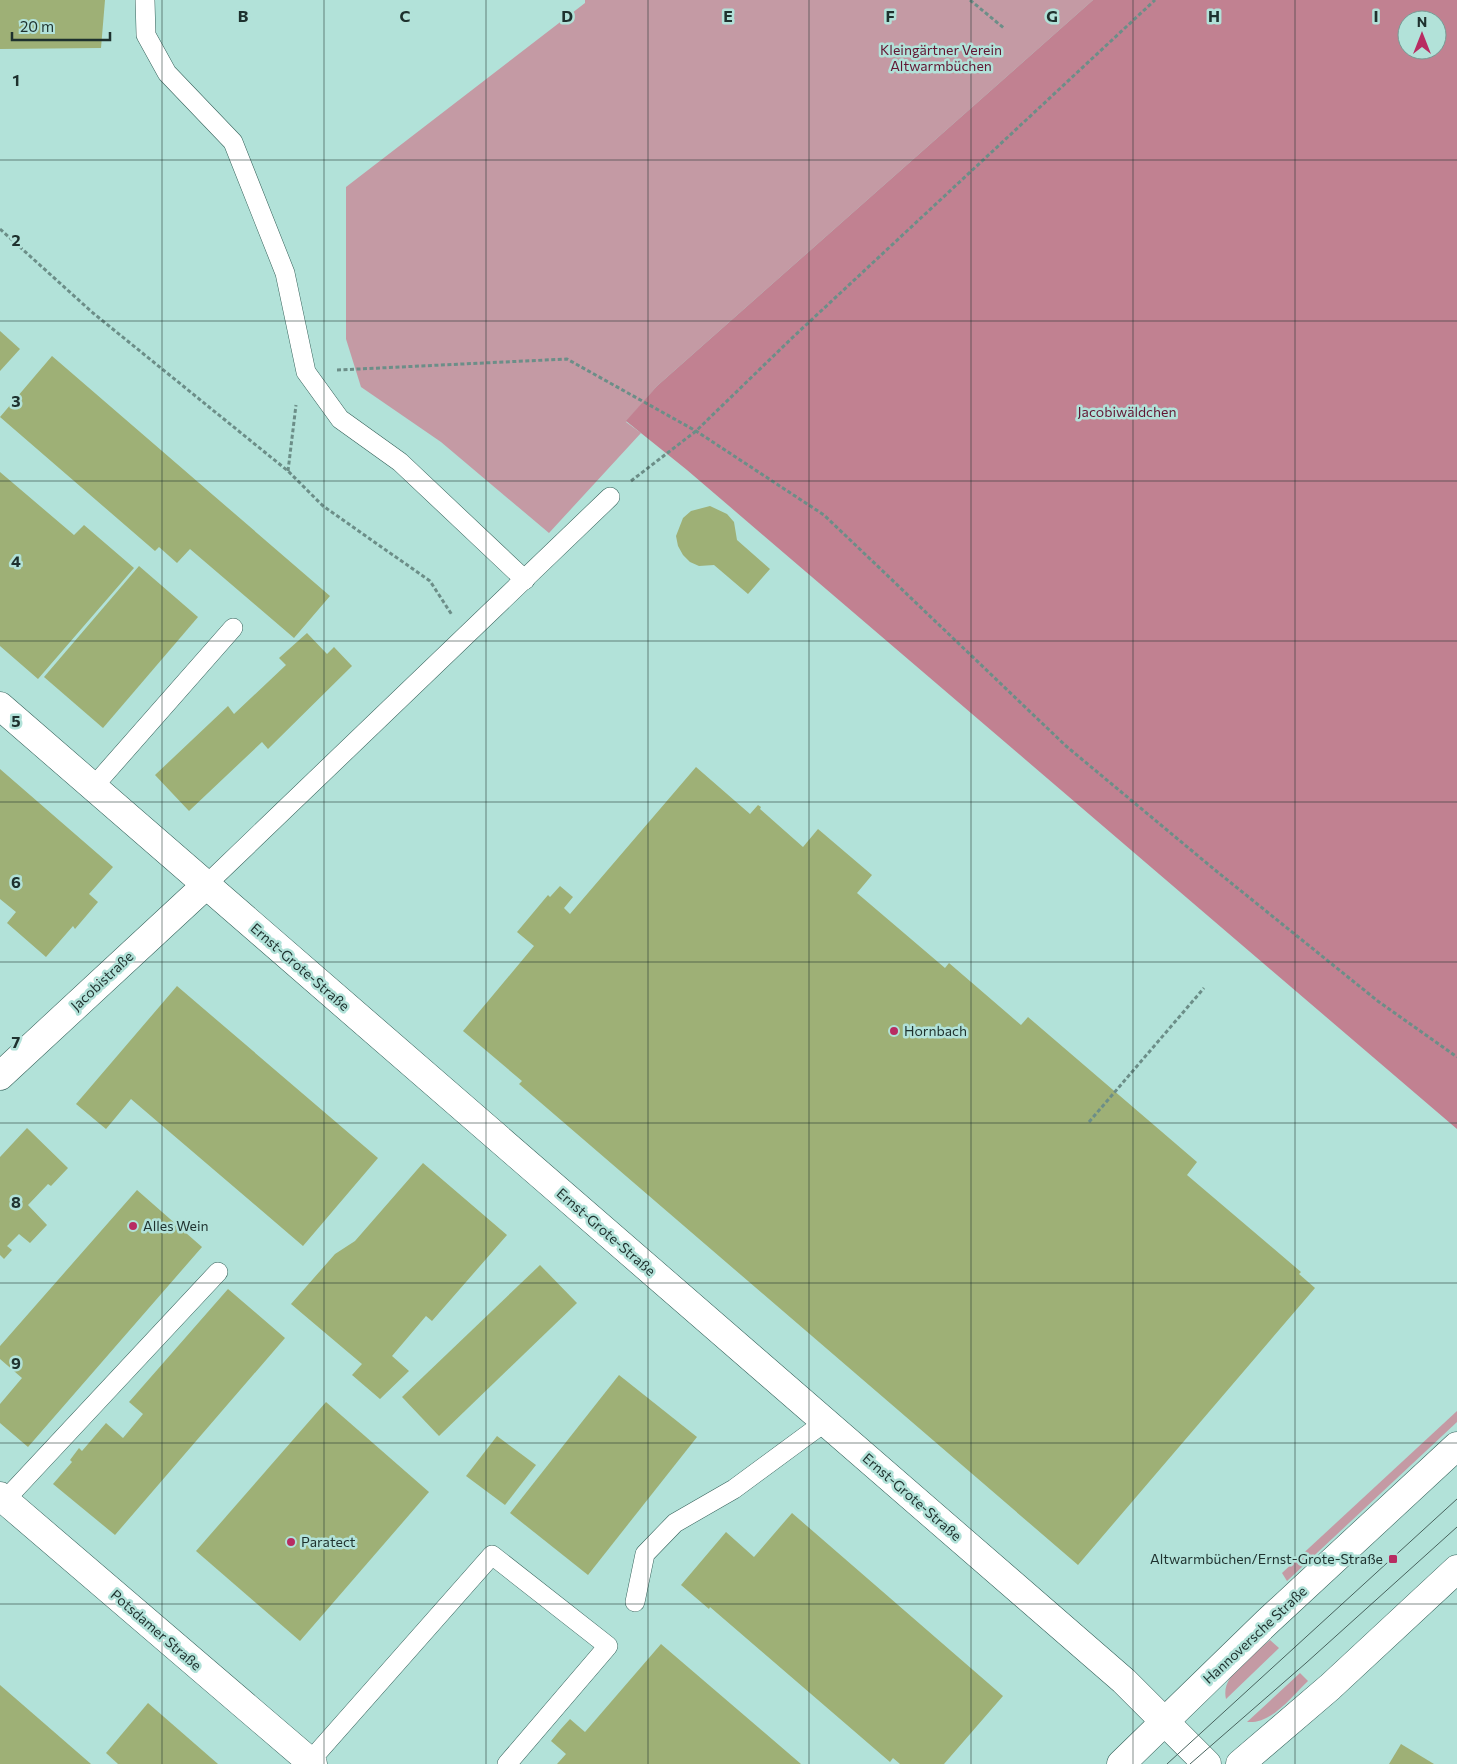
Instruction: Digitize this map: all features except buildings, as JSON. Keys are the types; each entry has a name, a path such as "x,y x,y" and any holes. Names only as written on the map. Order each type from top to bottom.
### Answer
{"street":[{"name":"Ernst-Grote-Straße","path":"0,706 94,786 205,886 1117,1675 1207,1764"},
{"name":"Jacobistraße","path":"0,1076 205,886"},
{"name":"Hannoversche Straße","path":"1121,1764 1267,1622 1457,1446"},
{"name":"Potsdamer Straße","path":"2,1498 311,1763"},
{"path":"1240,1764 1330,1687 1457,1569"}],"lane":[{"path":"145,0 146,36 167,73 233,142 285,273 306,372 340,419 400,462 525,580"},
{"path":"205,886 610,497"},
{"path":"94,786 233,628"},
{"path":"2,1498 218,1272"},
{"path":"635,1602 644,1554 675,1523 734,1489 825,1422"},
{"path":"311,1763 492,1555 608,1646 507,1764"}],"path":[{"path":"970,0 1005,30"},
{"path":"610,497 696,431 792,338 1155,0"},
{"path":"0,229 93,313 288,471 323,506 430,580 466,636"},
{"path":"288,471 297,398 306,372 567,359 696,431 824,515 1066,746 1215,870 1379,1002 1457,1057"},
{"path":"1089,1122 1204,988"}],"green space":[{"name":"Kleingärtner Verein Altwarmbüchen","path":"585,0 1093,0 657,386 626,422 641,433 549,533 441,442 361,387 346,339 346,187 585,3"},
{"name":"Jacobiwäldchen","path":"1093,0 1457,0 1457,1129 687,470 626,421 657,386"},
{"path":"1457,1411 1457,1422 1287,1581 1282,1573"},
{"path":"1270,1640 1279,1648 1226,1699 1228,1682 1233,1673 1247,1658"},
{"path":"1300,1673 1308,1681 1288,1702 1265,1719 1247,1722"}],"tram line":[{"path":"1167,1764 1457,1499"},
{"path":"1190,1764 1457,1527"}],"place":[{"name":"Hornbach","path":"894,1031"},
{"name":"Alles Wein","path":"133,1226"},
{"name":"Paratect","path":"291,1542"},
{"name":"Altwarmbüchen/Ernst-Grote-Straße","path":"1393,1559"}]}
